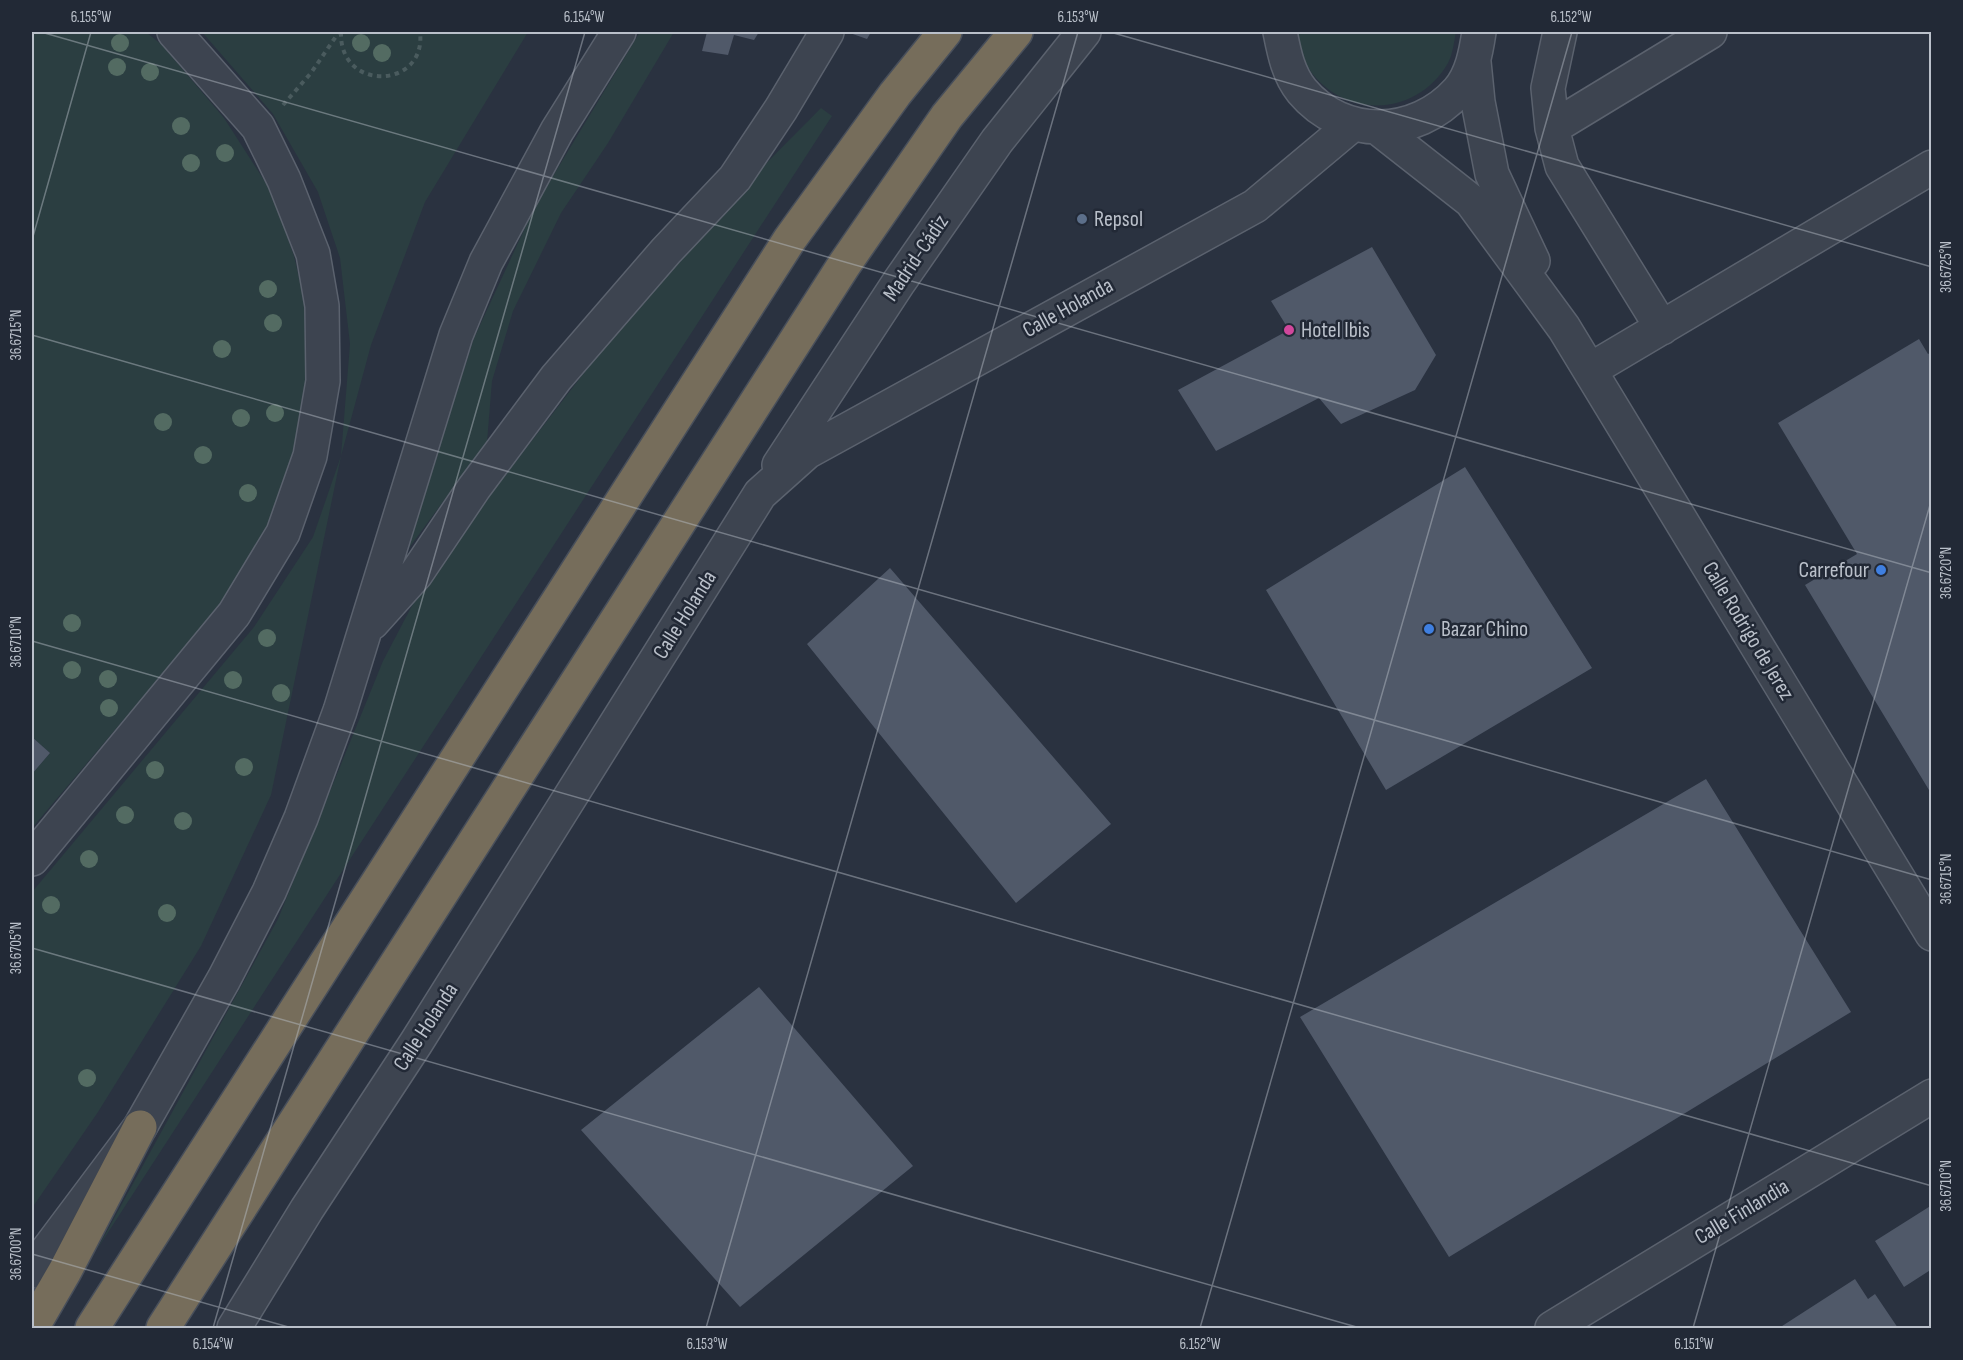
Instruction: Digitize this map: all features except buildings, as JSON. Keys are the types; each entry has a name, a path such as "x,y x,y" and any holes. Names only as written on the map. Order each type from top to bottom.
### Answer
{"highway":[{"path":"92,1329 790,239 895,94 945,32"},
{"path":"163,1329 844,265 947,116 1016,32"},
{"path":"32,1329 140,1128"}],"street":[{"path":"32,859 234,614 284,533 310,456 323,381 322,306 313,254 284,180 258,127 174,32"},
{"path":"34,1265 140,1128 219,989 269,892 301,818 366,629 456,335 486,262 557,131 619,32"},
{"path":"366,629 416,574 474,488 556,378 666,251 735,178 781,109 827,32"},
{"name":"Madrid-Cádiz","path":"760,494 899,282 990,150 1084,32"},
{"name":"Calle Rodrigo de Jerez","path":"1280,32 1286,62 1301,90 1324,111 1365,126 1470,201 1564,328 1932,934"},
{"path":"1560,32 1548,88 1552,128 1562,165 1662,328"},
{"path":"1552,128 1710,32"},
{"path":"1365,126 1409,124 1437,111 1459,89 1476,47"},
{"name":"Calle Rodrigo de Jerez","path":"1476,47 1478,102 1492,174 1564,328"},
{"name":"Calle Holanda","path":"234,1329 307,1209 423,1033 760,494 807,452 1255,206 1365,126"},
{"path":"1590,370 1932,167"},
{"name":"Calle Finlandia","path":"1552,1329 1932,1096"}],"path":[{"path":"258,127 283,105 311,73 340,32"},
{"path":"340,32 345,56 355,68 368,75 382,77 397,74 409,66 418,54 420,32"}],"shaded area":[{"path":"32,32 146,32 162,45 224,118 271,191 294,256 306,308 312,380 299,452 272,525 220,606 32,828 32,774 50,753 32,737"},
{"path":"202,32 528,32 425,202 371,345 341,456 350,344 340,258 318,192 273,114"},
{"path":"640,32 674,32 608,143 561,213 513,311 492,381 487,442 406,552 474,338 536,204"},
{"path":"1297,32 1456,32 1450,59 1434,82 1416,95 1397,103 1376,105 1356,103 1337,95 1319,81 1303,59"},
{"path":"821,108 832,116 96,1251 278,919 383,661 427,577 673,257"},
{"path":"341,456 271,795 201,946 98,1112 32,1208 32,892 254,627 313,537"}],"place":[{"name":"Repsol","path":"1082,219"},
{"name":"Hotel Ibis","path":"1289,330"},
{"name":"Carrefour","path":"1881,570"},
{"name":"Bazar Chino","path":"1429,629"}]}
